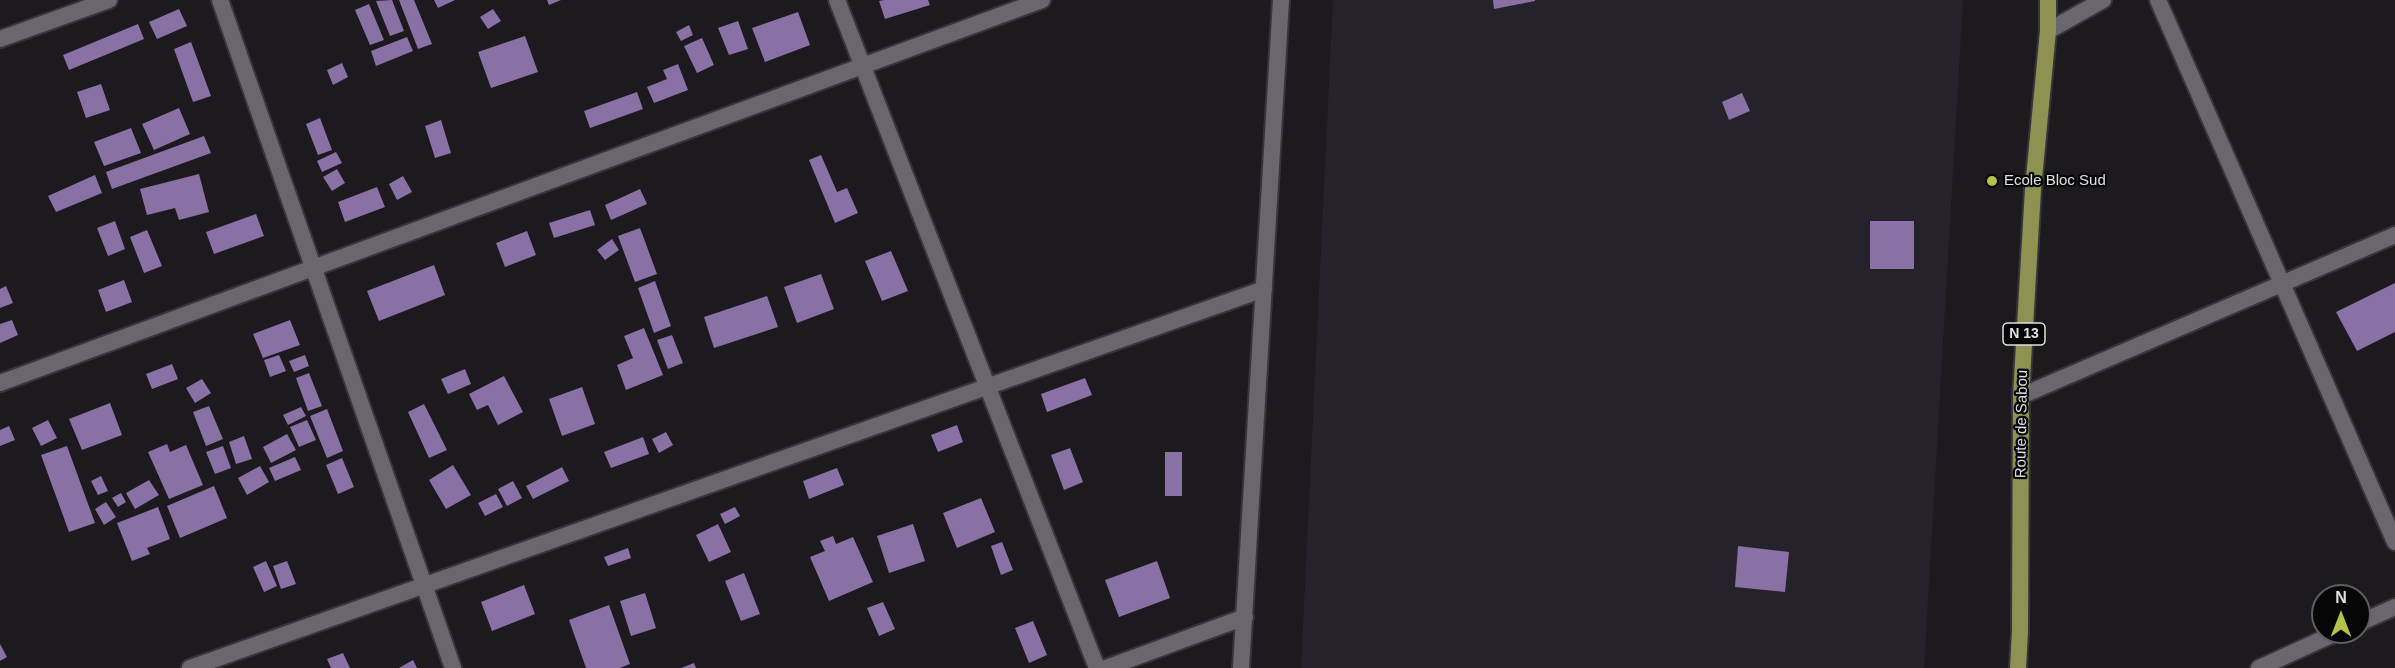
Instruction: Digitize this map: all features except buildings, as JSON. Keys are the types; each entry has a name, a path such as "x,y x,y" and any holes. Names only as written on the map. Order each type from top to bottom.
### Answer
{"main road":[{"name":"Route de Sabou","path":"2018,668 2020,396 2033,189 2048,31 2048,0"}],"street":[{"path":"0,39 109,0"},
{"path":"220,0 453,668"},
{"path":"837,0 1097,668"},
{"path":"0,383 1042,0"},
{"path":"1241,668 1281,0"},
{"path":"2048,31 2103,0"},
{"path":"2158,0 2395,542"},
{"path":"2020,396 2395,235"},
{"path":"190,668 1264,289"},
{"path":"2371,618 2395,607"},
{"path":"1106,668 1245,617"},
{"path":"2259,668 2312,644"}],"shaded area":[{"path":"1333,0 1963,0 1924,668 1301,668"}],"place":[{"name":"Ecole Bloc Sud","path":"1992,181"}]}
